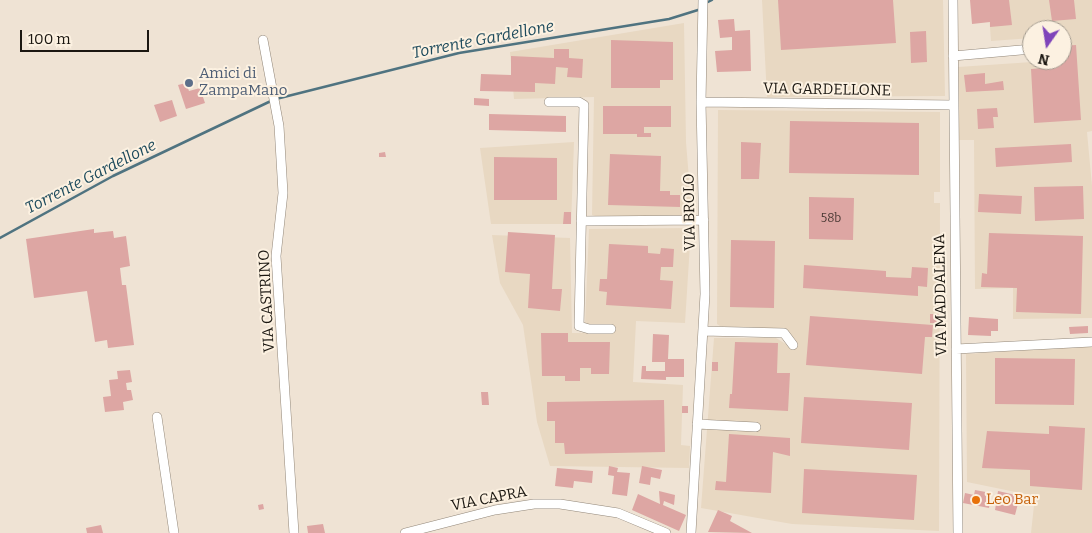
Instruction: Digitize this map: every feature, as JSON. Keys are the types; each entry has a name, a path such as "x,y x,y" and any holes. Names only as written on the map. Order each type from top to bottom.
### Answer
{"street":[{"name":"VIA BROLO","path":"691,533 705,294 701,102 703,0"},
{"name":"VIA MADDALENA","path":"953,0 958,533"},
{"name":"VIA CASTRINO","path":"263,40 279,126 283,193 276,256 294,533"},
{"path":"953,56 1022,50"},
{"path":"549,102 579,102 584,106 579,326 589,329 611,329"},
{"name":"VIA GARDELLONE","path":"701,102 953,105"},
{"path":"581,221 704,220"},
{"path":"703,331 784,333 793,345"},
{"path":"956,348 1092,342"},
{"path":"157,417 174,533"},
{"path":"698,424 756,427"},
{"name":"VIA CAPRA","path":"405,533 495,510 543,504 580,506 618,513 666,533"}],"shaded area":[{"path":"762,0 943,0 945,96 767,97"},
{"path":"988,0 1092,0 1092,131 1087,132 1092,186 1092,318 1013,319 1013,288 975,289 974,140 959,140 958,67 1022,63 1022,70 1072,70 1072,20 1022,20 1022,39 991,41"},
{"path":"684,23 686,142 692,216 602,218 592,215 594,97 514,99 510,52"},
{"path":"718,110 940,112 940,192 934,192 934,203 940,203 939,531 792,524 701,508 714,338 776,338 789,346 787,330 720,326 717,324"},
{"path":"574,142 571,224 491,224 480,148"},
{"path":"691,228 685,323 636,321 633,382 683,385 681,445 690,446 689,468 550,466 537,422 523,325 500,283 492,235 570,238 572,333 611,333 611,324 585,325 589,229"},
{"path":"1092,346 1092,533 1031,533 1035,496 967,482 966,354"}],"building":[{"path":"778,0 893,0 896,43 781,50"},
{"path":"970,0 1009,0 1012,25 990,27 990,22 972,24"},
{"path":"1049,0 1074,0 1076,19 1052,20"},
{"path":"734,19 735,31 750,30 751,71 717,72 715,51 732,50 732,37 720,38 718,20"},
{"path":"926,31 927,62 911,63 910,32"},
{"path":"611,40 673,42 673,80 660,80 660,88 611,88"},
{"path":"1072,45 1076,45 1081,120 1034,123 1031,70 1072,70"},
{"path":"554,49 569,49 569,58 583,59 582,78 567,77 568,68 556,67 555,84 535,83 535,92 480,91 481,74 511,75 511,56 554,58"},
{"path":"985,73 985,84 1003,81 1004,90 966,92 964,75"},
{"path":"186,83 189,91 200,88 205,103 186,109 178,85"},
{"path":"474,98 489,99 489,106 474,105"},
{"path":"172,100 177,116 160,122 154,105"},
{"path":"603,106 671,106 671,127 644,127 644,133 651,133 651,137 637,137 637,134 603,134"},
{"path":"997,108 998,117 993,117 994,128 978,129 977,109"},
{"path":"489,114 566,116 566,132 489,130"},
{"path":"790,121 919,123 919,175 789,173"},
{"path":"741,142 761,143 759,179 741,179"},
{"path":"1071,144 1072,162 996,167 995,148"},
{"path":"385,152 386,157 379,157 379,153"},
{"path":"610,154 661,156 660,191 670,191 670,195 680,195 680,207 608,205"},
{"path":"494,157 557,158 557,200 494,200"},
{"path":"1083,186 1084,219 1035,221 1034,187"},
{"path":"979,194 1022,196 1021,214 978,212"},
{"path":"809,197 854,198 853,240 809,239"},
{"path":"564,212 571,212 571,224 563,224"},
{"path":"94,229 94,233 113,231 114,238 126,236 130,266 120,268 122,285 126,285 134,345 108,348 107,340 95,342 87,291 34,298 26,239"},
{"path":"508,232 555,235 552,289 562,289 560,311 528,308 530,274 505,272"},
{"path":"989,233 1083,236 1081,314 1016,312 1017,288 981,287 982,273 987,274"},
{"path":"731,240 775,241 774,308 730,307"},
{"path":"609,244 648,246 648,253 660,254 661,248 674,249 673,267 661,267 660,280 673,281 671,309 606,305 607,292 599,291 600,279 607,279"},
{"path":"804,265 886,271 886,277 911,278 912,267 928,268 927,287 918,286 918,296 803,288"},
{"path":"930,314 939,314 939,323 930,323"},
{"path":"810,316 933,325 932,337 925,337 922,374 806,365"},
{"path":"969,317 998,319 998,331 991,331 991,336 968,335"},
{"path":"1088,326 1088,333 1070,334 1069,327"},
{"path":"541,333 568,333 568,342 610,342 609,374 591,374 591,368 580,368 580,381 565,381 565,376 542,376"},
{"path":"653,334 669,335 668,359 684,359 684,377 666,377 666,380 641,379 642,366 646,366 646,371 665,371 665,362 652,362"},
{"path":"735,342 778,343 777,373 790,373 788,411 729,408 730,394 732,394"},
{"path":"995,358 1075,359 1074,405 995,404"},
{"path":"712,362 718,362 718,371 712,371"},
{"path":"130,370 132,382 126,383 127,390 131,390 133,400 123,402 124,410 105,412 103,397 111,396 109,380 118,379 117,371"},
{"path":"481,392 488,392 489,405 482,405"},
{"path":"804,397 912,403 909,450 801,443"},
{"path":"664,400 665,452 565,454 564,443 555,443 555,421 547,421 547,402"},
{"path":"682,406 688,406 688,413 682,413"},
{"path":"1049,426 1085,428 1082,490 1030,486 1030,470 982,468 987,431 1049,434"},
{"path":"729,434 790,438 790,456 773,452 771,493 715,490 716,481 726,482"},
{"path":"609,466 618,468 617,472 630,473 627,496 612,494 614,476 608,475"},
{"path":"642,466 662,470 660,479 651,477 650,485 639,483"},
{"path":"557,468 593,471 592,483 574,481 573,488 555,486"},
{"path":"804,469 917,475 914,520 802,513"},
{"path":"975,490 991,493 989,508 963,503 965,493 974,495"},
{"path":"659,491 675,495 674,505 664,501 663,505 686,515 679,531 632,510 638,494 660,504"},
{"path":"998,491 1020,496 1015,515 995,510"},
{"path":"263,504 264,509 259,510 258,505"},
{"path":"718,510 732,516 730,521 752,533 708,532"},
{"path":"323,524 325,533 308,533 307,526"},
{"path":"101,525 103,533 87,533 86,528"}],"waterway":[{"name":"Torrente Gardellone","path":"706,3 712,0"},
{"name":"Torrente Gardellone","path":"276,99 459,53 669,19 698,10"},
{"name":"Torrente Gardellone","path":"0,238 113,176 273,100"}],"place":[{"name":"Amici di ZampaMano","path":"189,83"},
{"name":"Leo Bar","path":"976,500"}]}
